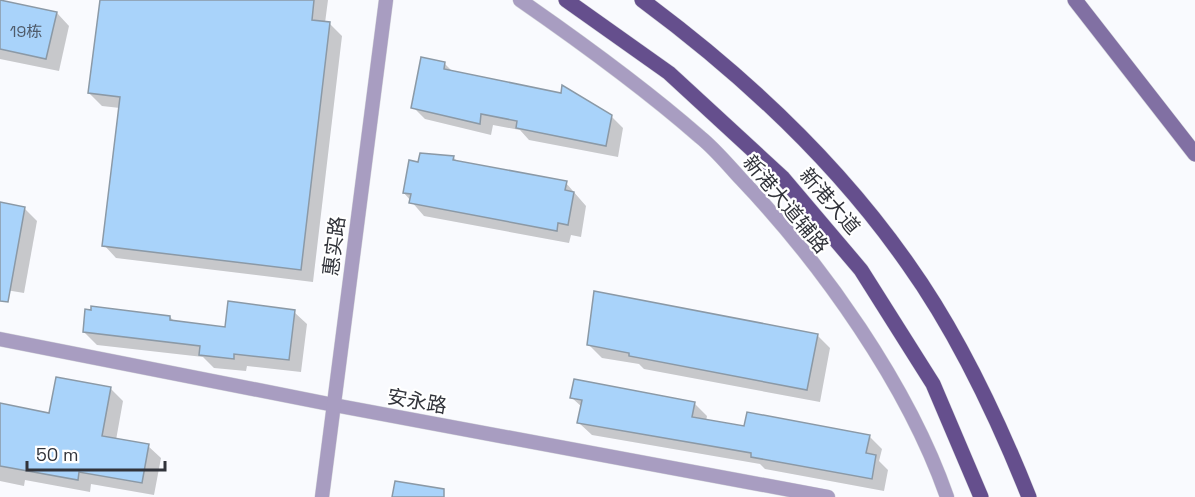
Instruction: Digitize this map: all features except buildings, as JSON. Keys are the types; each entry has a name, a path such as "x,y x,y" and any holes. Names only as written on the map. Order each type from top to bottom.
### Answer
{"main road":[{"name":"新港大道","path":"566,0 669,73 783,178 861,270 933,384 981,497"},
{"name":"新港大道","path":"642,0 733,72 838,174 909,264 954,340 1029,497"}],"street":[{"name":"惠实路","path":"322,497 386,0"},
{"name":"新港大道辅路","path":"520,0 604,59 702,138 779,219 847,310 901,396 947,497"},
{"path":"1075,0 1195,154"},
{"name":"安永路","path":"0,339 334,405 828,497"}]}
